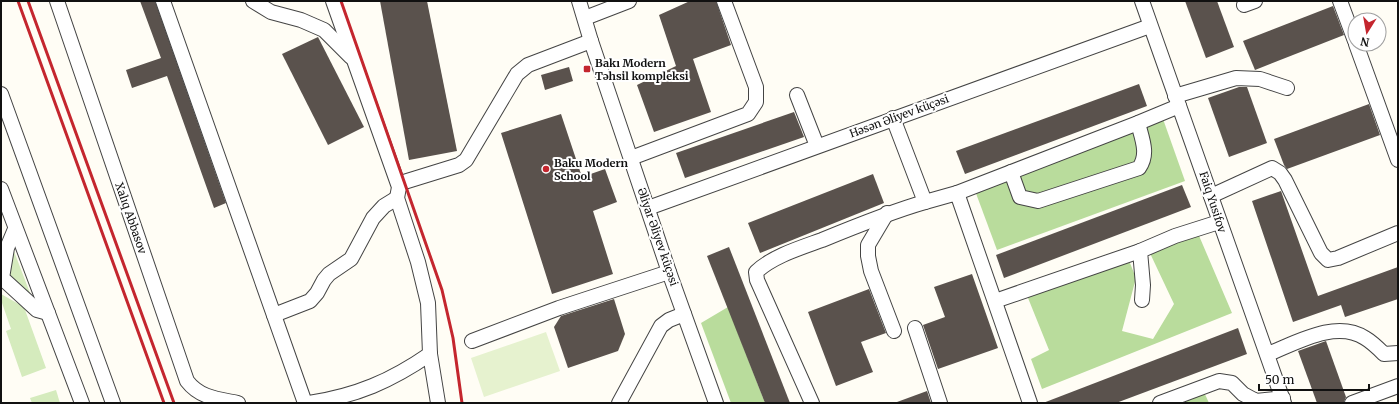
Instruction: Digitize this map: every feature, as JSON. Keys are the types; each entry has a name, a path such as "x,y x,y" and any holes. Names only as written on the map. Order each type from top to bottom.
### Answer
{"street":[{"name":"Xalıq Abbasov","path":"57,1 187,381 202,395 238,403"},
{"path":"163,1 306,403"},
{"path":"253,1 271,12 302,20 324,30 354,60"},
{"path":"333,1 398,192 418,262 428,303 430,354 438,403"},
{"name":"Əliyar Əliyev küçəsi","path":"579,1 590,41 716,403"},
{"path":"584,18 629,1"},
{"path":"631,158 748,114 756,102 756,88 724,1"},
{"name":"Faiq Yusifov","path":"1142,1 1283,400"},
{"path":"1340,1 1347,20"},
{"name":"Həsən Əliyev küçəsi","path":"648,208 1150,26"},
{"path":"274,316 310,301 317,293 324,280 351,259 373,218 398,192 404,182 458,165 466,160 517,74 528,65 590,41"},
{"path":"1359,52 1394,134 1398,160"},
{"path":"812,403 757,280 756,272 763,265 887,213 956,193 1138,123 1177,101 1236,78 1260,79 1287,88"},
{"path":"1,94 112,403"},
{"path":"797,95 817,146"},
{"path":"893,118 925,202"},
{"path":"1011,172 1020,197 1038,201 1139,168 1144,161 1145,154 1138,123"},
{"path":"1211,196 1272,168 1280,173 1285,180 1322,253 1328,260 1338,258 1398,233"},
{"path":"1,189 82,403"},
{"path":"956,193 1030,403"},
{"path":"887,213 868,245 868,256 871,271 894,331"},
{"path":"995,301 1140,251 1174,236 1219,222"},
{"path":"15,229 7,248 1,278 37,310 48,313"},
{"path":"1140,251 1144,285 1142,300"},
{"path":"472,341 559,308 670,272"},
{"path":"619,403 661,326 669,320 684,314"},
{"path":"915,328 940,403"},
{"path":"1268,354 1318,335 1340,331 1364,337 1384,354 1398,353"},
{"path":"309,403 339,398 369,389 390,379 430,354"},
{"path":"1160,403 1219,382 1232,383 1243,394 1256,401 1283,400"},
{"path":"1352,403 1398,386"}],"green space":[{"path":"1163,119 1185,181 997,250 974,188"},
{"path":"1197,231 1232,313 1042,389 1031,359 1049,350 1026,293 1126,253 1136,278 1122,331 1153,339 1174,304 1148,249"},
{"path":"12,246 30,293 16,284 10,274 9,262"},
{"path":"1,294 24,307 46,368 22,377 6,331 11,329 1,300"},
{"path":"728,307 765,403 731,403 701,323"},
{"path":"546,332 560,371 484,397 471,358"},
{"path":"56,390 60,403 32,403 30,398"},
{"path":"1203,390 1209,403 1166,403"}],"building":[{"path":"140,1 155,1 226,203 214,208 167,76 132,88 126,70 161,58"},
{"path":"380,1 427,1 457,151 409,160"},
{"path":"690,1 716,1 731,45 693,59 711,112 654,132 637,85 676,66 659,15"},
{"path":"1185,1 1217,1 1234,47 1206,58"},
{"path":"1333,6 1344,35 1255,70 1243,41"},
{"path":"318,37 364,127 328,145 282,54"},
{"path":"569,67 573,81 545,90 541,75"},
{"path":"1139,84 1147,106 965,174 956,151"},
{"path":"1239,87 1247,87 1267,143 1229,157 1208,98"},
{"path":"1369,104 1380,135 1287,169 1274,139"},
{"path":"794,112 804,137 685,178 676,153"},
{"name":"Baku Modern School","path":"561,114 582,177 605,169 617,202 593,211 613,274 552,294 501,133"},
{"path":"873,174 884,203 760,253 748,223"},
{"path":"1182,185 1191,207 1004,278 996,255"},
{"path":"1281,191 1318,296 1398,267 1398,299 1345,317 1341,305 1293,322 1252,201"},
{"path":"729,247 790,403 765,403 707,256"},
{"path":"972,274 998,348 938,369 923,325 945,317 934,287"},
{"path":"869,289 886,333 861,342 873,372 836,386 808,312"},
{"path":"614,299 625,334 618,351 568,368 554,327 561,316"},
{"path":"1238,328 1247,354 1116,403 1043,403"},
{"path":"1326,341 1346,397 1344,402 1317,403 1298,351"},
{"path":"927,391 931,403 897,403 897,402"}],"railway":[{"path":"18,1 164,403"},
{"path":"28,1 174,403"},
{"path":"341,1 442,290 453,338 462,403"}],"place":[{"name":"Bakı Modern Təhsil kompleksi","path":"587,69"},
{"name":"Baku Modern School","path":"546,169"}]}
